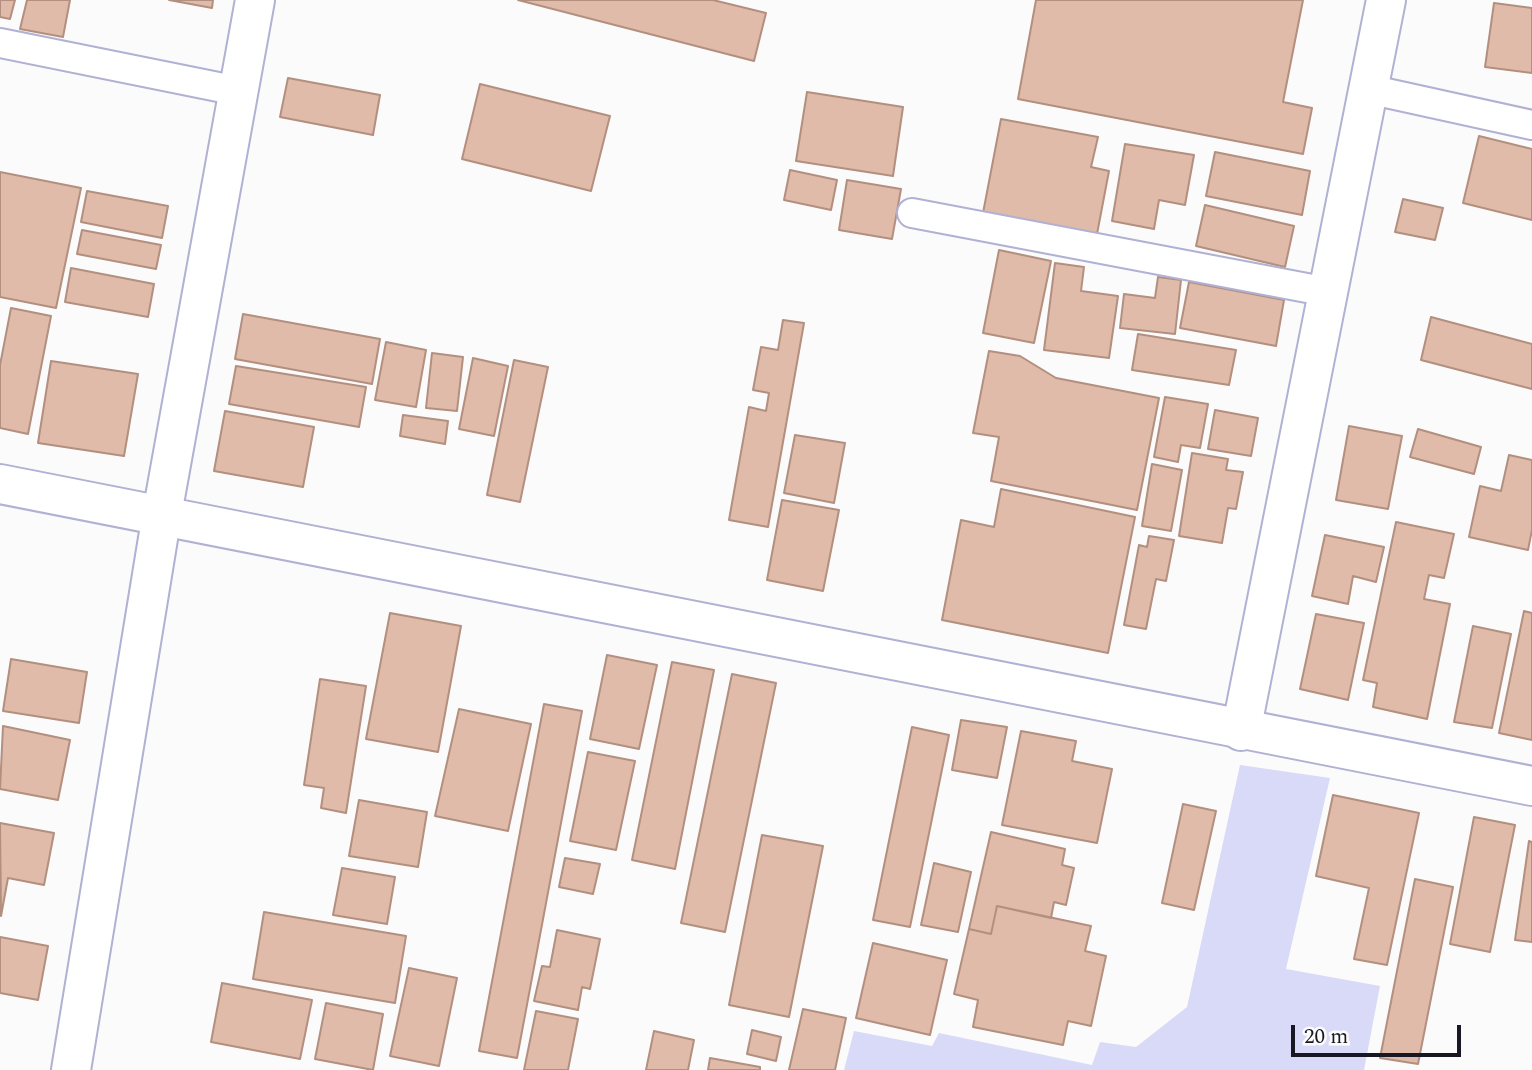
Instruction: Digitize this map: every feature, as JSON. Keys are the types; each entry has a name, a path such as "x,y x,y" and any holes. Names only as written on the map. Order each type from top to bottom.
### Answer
{"street":[{"path":"71,1070 162,514 255,0"},
{"path":"1241,731 1386,0"},
{"path":"0,484 162,514 1241,731 1532,786"}],"lane":[{"path":"0,43 239,91"},
{"path":"1368,89 1532,125"},
{"path":"912,213 1328,292"}],"shaded area":[{"path":"1240,765 1330,778 1286,969 1380,986 1364,1070 844,1070 854,1031 932,1046 939,1033 1092,1065 1100,1042 1136,1047 1187,1007"}],"building":[{"path":"0,0 15,0 10,19 0,17"},
{"path":"27,0 70,0 63,37 20,29"},
{"path":"169,0 213,0 212,8"},
{"path":"518,0 713,0 766,13 754,61"},
{"path":"1036,0 1303,0 1283,102 1312,108 1303,154 1018,99"},
{"path":"1494,3 1532,8 1532,73 1485,67"},
{"path":"288,78 380,95 373,135 280,117"},
{"path":"480,84 610,116 591,191 462,159"},
{"path":"807,92 903,107 893,176 796,161"},
{"path":"1001,119 1098,137 1091,167 1109,171 1097,234 983,213"},
{"path":"1479,136 1532,149 1532,220 1463,203"},
{"path":"1125,144 1194,155 1185,205 1159,200 1154,229 1112,221"},
{"path":"1215,152 1310,171 1302,215 1206,196"},
{"path":"790,170 837,180 831,210 784,200"},
{"path":"0,172 81,188 56,308 0,297"},
{"path":"847,180 901,189 892,239 839,230"},
{"path":"87,191 168,206 162,238 81,222"},
{"path":"1403,199 1443,208 1435,240 1395,232"},
{"path":"1205,205 1294,226 1285,267 1196,246"},
{"path":"82,230 161,245 156,269 77,254"},
{"path":"999,250 1051,261 1034,343 983,333"},
{"path":"1055,263 1084,267 1081,291 1118,296 1109,358 1044,350"},
{"path":"71,268 154,284 148,317 65,302"},
{"path":"1158,277 1181,280 1175,334 1120,328 1124,294 1155,298"},
{"path":"1189,282 1284,300 1276,346 1180,328"},
{"path":"11,308 51,316 28,434 0,428 0,365"},
{"path":"243,314 380,339 372,384 235,359"},
{"path":"1431,317 1532,344 1532,389 1421,360"},
{"path":"783,320 804,323 768,527 729,520 749,407 766,411 769,393 753,390 761,347 778,350"},
{"path":"1138,334 1236,350 1229,385 1132,370"},
{"path":"386,342 426,350 416,407 375,400"},
{"path":"989,351 1020,356 1056,378 1159,398 1137,510 991,481 999,437 973,433"},
{"path":"432,353 463,357 457,411 426,408"},
{"path":"473,358 508,366 494,436 459,429"},
{"path":"514,360 548,367 520,502 487,495"},
{"path":"51,361 138,374 124,456 38,443"},
{"path":"236,366 366,387 359,427 229,404"},
{"path":"1165,397 1208,404 1200,448 1181,445 1178,462 1154,457"},
{"path":"1215,410 1258,418 1251,456 1208,449"},
{"path":"225,411 314,427 303,487 214,471"},
{"path":"403,415 448,421 445,444 400,436"},
{"path":"1349,426 1402,436 1388,509 1336,500"},
{"path":"1418,429 1481,447 1474,474 1410,457"},
{"path":"795,435 845,443 834,503 784,493"},
{"path":"1192,453 1228,459 1226,470 1243,472 1236,509 1228,508 1222,543 1179,536"},
{"path":"1509,455 1532,460 1532,530 1528,550 1469,537 1480,486 1501,491"},
{"path":"1152,464 1182,470 1171,531 1142,526"},
{"path":"1001,489 1135,517 1108,653 942,620 961,520 994,527"},
{"path":"782,500 839,510 823,591 767,580"},
{"path":"1396,522 1454,534 1444,578 1429,575 1424,599 1450,604 1427,719 1373,707 1377,683 1363,680"},
{"path":"1325,535 1384,547 1376,582 1353,576 1348,604 1312,596"},
{"path":"1149,536 1174,540 1166,581 1156,579 1146,629 1124,625 1139,545 1147,547"},
{"path":"1524,611 1532,613 1532,740 1499,733"},
{"path":"390,613 461,626 438,752 366,739"},
{"path":"1316,614 1364,623 1348,700 1300,689"},
{"path":"1473,626 1511,634 1492,728 1454,722"},
{"path":"607,655 657,665 639,749 590,739"},
{"path":"11,659 87,672 79,723 3,711"},
{"path":"672,662 714,670 675,869 632,860"},
{"path":"732,674 776,683 725,932 681,923"},
{"path":"320,679 366,686 346,813 321,808 324,788 304,785"},
{"path":"544,704 582,711 517,1058 479,1051"},
{"path":"459,709 531,724 508,831 435,816"},
{"path":"961,720 1007,727 997,778 952,770"},
{"path":"3,726 70,740 58,800 0,789"},
{"path":"912,727 949,735 910,927 873,920"},
{"path":"1021,731 1076,741 1072,761 1112,769 1097,843 1002,825"},
{"path":"588,752 635,761 616,850 570,841"},
{"path":"1333,795 1419,813 1387,965 1354,959 1369,888 1316,876"},
{"path":"359,800 427,812 418,867 349,856"},
{"path":"1183,804 1216,811 1194,910 1162,903"},
{"path":"1474,817 1515,825 1490,952 1450,944"},
{"path":"0,823 54,833 44,885 8,878 1,916"},
{"path":"991,832 1065,849 1062,865 1074,868 1066,905 1054,902 1051,918 997,906 991,934 969,929"},
{"path":"762,835 823,846 789,1017 729,1005"},
{"path":"1529,841 1532,842 1532,942 1515,940"},
{"path":"565,858 600,864 593,894 559,887"},
{"path":"934,863 971,872 958,932 921,925"},
{"path":"342,868 395,877 387,924 333,915"},
{"path":"1415,879 1453,887 1418,1064 1380,1058"},
{"path":"997,906 1091,926 1085,951 1106,956 1091,1026 1068,1021 1063,1045 973,1027 978,1000 954,994 969,929 991,934"},
{"path":"264,912 406,936 395,1003 253,979"},
{"path":"557,930 600,939 590,989 582,987 578,1010 534,1001 542,966 550,967"},
{"path":"0,937 48,946 38,1000 0,993"},
{"path":"873,943 947,960 930,1035 856,1018"},
{"path":"409,968 457,978 439,1066 390,1056"},
{"path":"222,983 312,1000 300,1059 211,1042"},
{"path":"326,1003 383,1014 373,1070 315,1059"},
{"path":"803,1009 846,1018 835,1070 789,1070"},
{"path":"536,1011 578,1019 568,1070 524,1070"},
{"path":"752,1030 781,1037 776,1061 747,1054"},
{"path":"654,1031 694,1040 688,1070 646,1070"},
{"path":"710,1058 760,1067 760,1070 708,1070"}]}
